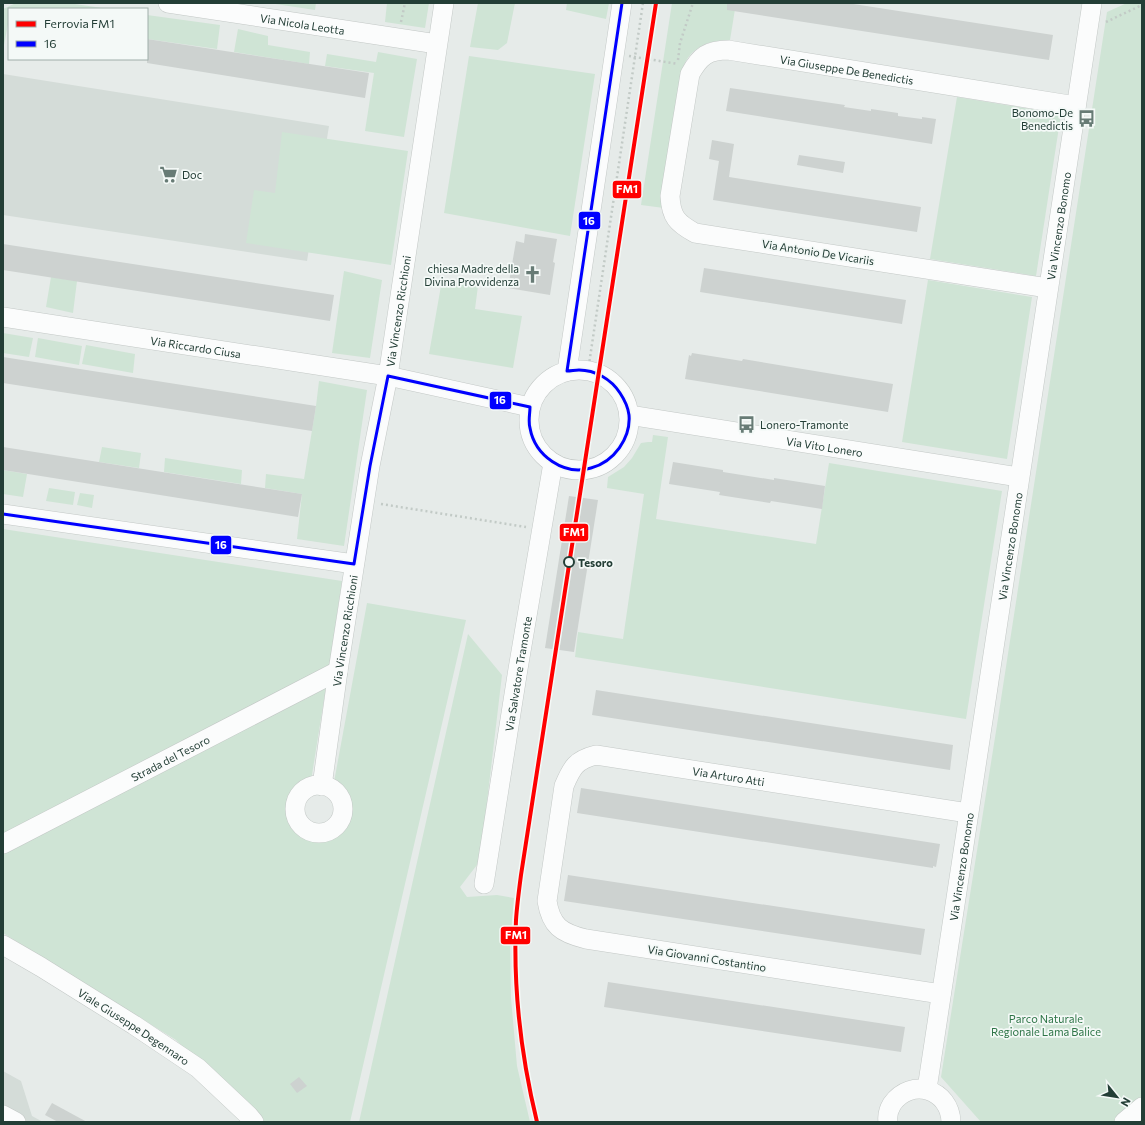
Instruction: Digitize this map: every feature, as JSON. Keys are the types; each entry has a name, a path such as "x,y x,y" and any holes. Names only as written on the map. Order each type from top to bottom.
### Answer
{"street":[{"name":"Via Nicola Leotta","path":"168,3 437,44"},
{"name":"Via Vincenzo Ricchioni","path":"322,786 354,564 370,466 388,376 444,3"},
{"path":"567,371 622,3"},
{"name":"Via Vincenzo Bonomo","path":"927,1090 1092,3"},
{"name":"Via Giuseppe De Benedictis","path":"680,136 690,74 686,65 696,63 706,54 717,50 728,50 1076,106"},
{"name":"Via Antonio De Vicariis","path":"680,136 670,196 671,206 674,217 683,226 695,233 1048,288"},
{"name":"Via Riccardo Ciusa","path":"3,317 388,376 530,407"},
{"path":"567,371 588,371 596,373 609,380 619,390 626,403 629,415 627,432 621,446 611,458 598,466 583,470 567,468 553,463 541,452 532,439 529,423 530,407 536,394 544,384 555,376 567,371"},
{"name":"Via Vito Lonero","path":"629,415 1020,477"},
{"name":"Via Salvatore Tramonte","path":"484,884 518,668 553,463"},
{"path":"3,514 354,564"},
{"name":"Strada del Tesoro","path":"3,844 338,671"},
{"name":"Via Arturo Atti","path":"555,847 564,786 569,773 577,764 586,758 596,755 968,813"},
{"name":"Via Giovanni Costantino","path":"555,847 547,901 549,912 560,930 572,936 602,942 941,994"},
{"name":"Viale Giuseppe Degennaro","path":"3,945 61,979 134,1025 198,1068 254,1122"},
{"path":"888,1122 887,1119 890,1108 896,1098 905,1092 916,1089 936,1093 943,1099 948,1106 951,1122"},
{"path":"1124,1122 1142,1107"},
{"path":"3,1115 16,1122"}],"path":[{"path":"588,371 643,3"},
{"path":"635,57 686,65 680,43 693,3"},
{"path":"1087,31 1142,5"},
{"path":"365,501 542,529"}],"shaded area":[{"path":"3,74 329,126 307,261 3,215"},
{"path":"3,1071 21,1081 32,1116 43,1122 3,1122"}],"green space":[{"path":"16,3 68,3 102,8 8,8 8,24 4,45 3,9"},
{"path":"269,3 316,3 315,10"},
{"path":"387,3 429,3 425,28 385,22"},
{"path":"478,3 515,3 507,43 498,50 470,47"},
{"path":"567,3 609,3 606,19 566,10"},
{"path":"672,3 736,3 730,40 715,41 701,46 690,55 683,68 664,208 641,205"},
{"name":"Parco Naturale Regionale Lama Balice","path":"1127,3 1142,3 1142,1122 981,1122 941,1077 1107,12"},
{"path":"148,15 220,25 217,49 148,39"},
{"path":"238,29 268,36 268,45 310,52 309,64 234,52"},
{"path":"378,52 417,59 404,137 365,131 374,73 325,66 327,54 376,62"},
{"path":"469,56 595,74 570,236 444,213"},
{"path":"957,97 1061,114 1036,276 930,259"},
{"path":"282,132 408,151 391,265 246,243 254,190 275,193"},
{"path":"344,271 382,280 370,358 332,353"},
{"path":"51,277 77,281 73,313 46,307"},
{"path":"442,280 478,286 475,309 522,316 513,368 429,354"},
{"path":"928,280 1032,297 1007,459 902,442"},
{"path":"3,333 33,338 29,357 3,353"},
{"path":"38,338 82,346 79,365 35,357"},
{"path":"86,345 135,354 133,373 82,364"},
{"path":"319,381 367,390 344,546 297,539 302,494 265,488 266,474 304,479"},
{"path":"653,435 668,437 656,519 816,544 829,463 1002,491 966,719 575,657 578,632 623,639 644,494 607,488 608,477 624,467 632,458 641,443 652,442"},
{"path":"102,447 141,453 139,468 99,462"},
{"path":"165,458 242,470 241,484 164,472"},
{"path":"3,470 27,474 23,497 3,494"},
{"path":"49,488 75,492 73,505 46,501"},
{"path":"80,493 94,495 92,508 77,505"},
{"path":"3,529 342,581 329,667 3,839"},
{"path":"367,603 466,620 350,1122 255,1122 176,1040 3,933 3,851 326,687 311,781 295,790 288,808 290,823 300,836 313,840 331,838 347,826 351,801 334,782"},
{"path":"468,634 502,675 480,861 460,887 467,897 497,895 514,898 510,943 511,998 517,1066 530,1122 359,1122"}],"building":[{"path":"727,3 847,3 1053,35 1049,60 727,10"},
{"path":"148,39 369,73 365,98 147,63"},
{"path":"730,88 845,105 844,107 898,113 898,116 936,119 932,144 726,111"},
{"path":"712,140 734,144 729,177 921,207 917,232 713,200 719,161 709,159"},
{"path":"799,155 845,162 843,173 797,165"},
{"name":"chiesa Madre della Divina Provvidenza","path":"525,234 557,239 550,295 508,288 516,241 524,243"},
{"path":"3,244 334,295 330,321 3,270"},
{"path":"704,268 906,300 902,324 700,292"},
{"path":"692,353 742,361 743,359 893,384 888,412 685,379 689,355 691,356"},
{"path":"3,357 316,406 312,431 3,383"},
{"path":"3,447 302,494 298,517 3,470"},
{"path":"673,462 723,470 723,472 825,486 822,509 719,495 720,492 669,484"},
{"path":"569,496 598,500 574,652 545,648"},
{"path":"596,690 953,745 950,770 592,715"},
{"path":"581,788 940,844 936,867 933,866 933,868 577,813"},
{"path":"568,875 925,929 921,955 564,901"},
{"path":"608,982 905,1027 901,1052 604,1007"},
{"path":"299,1077 307,1086 297,1093 290,1084"},
{"path":"52,1103 87,1122 58,1122 45,1115"}],"rail line":[{"name":"FM1","path":"537,1122 531,1097 519,1022 515,945 517,903 656,3"}],"transit line":[{"name":"16","path":"3,514 354,564 370,466 388,376 530,407 529,423 533,438 544,455 552,462 561,466 581,470 591,468 599,465 614,455 624,440 629,424 629,415 626,403 616,388 602,376 585,370 567,371 622,3"}],"place":[{"name":"Bonomo-De Benedictis","path":"1086,118"},
{"name":"Doc","path":"169,174"},
{"name":"chiesa Madre della Divina Provvidenza","path":"532,274"},
{"name":"Lonero-Tramonte","path":"747,424"},
{"name":"Tesoro","path":"569,562"}]}
